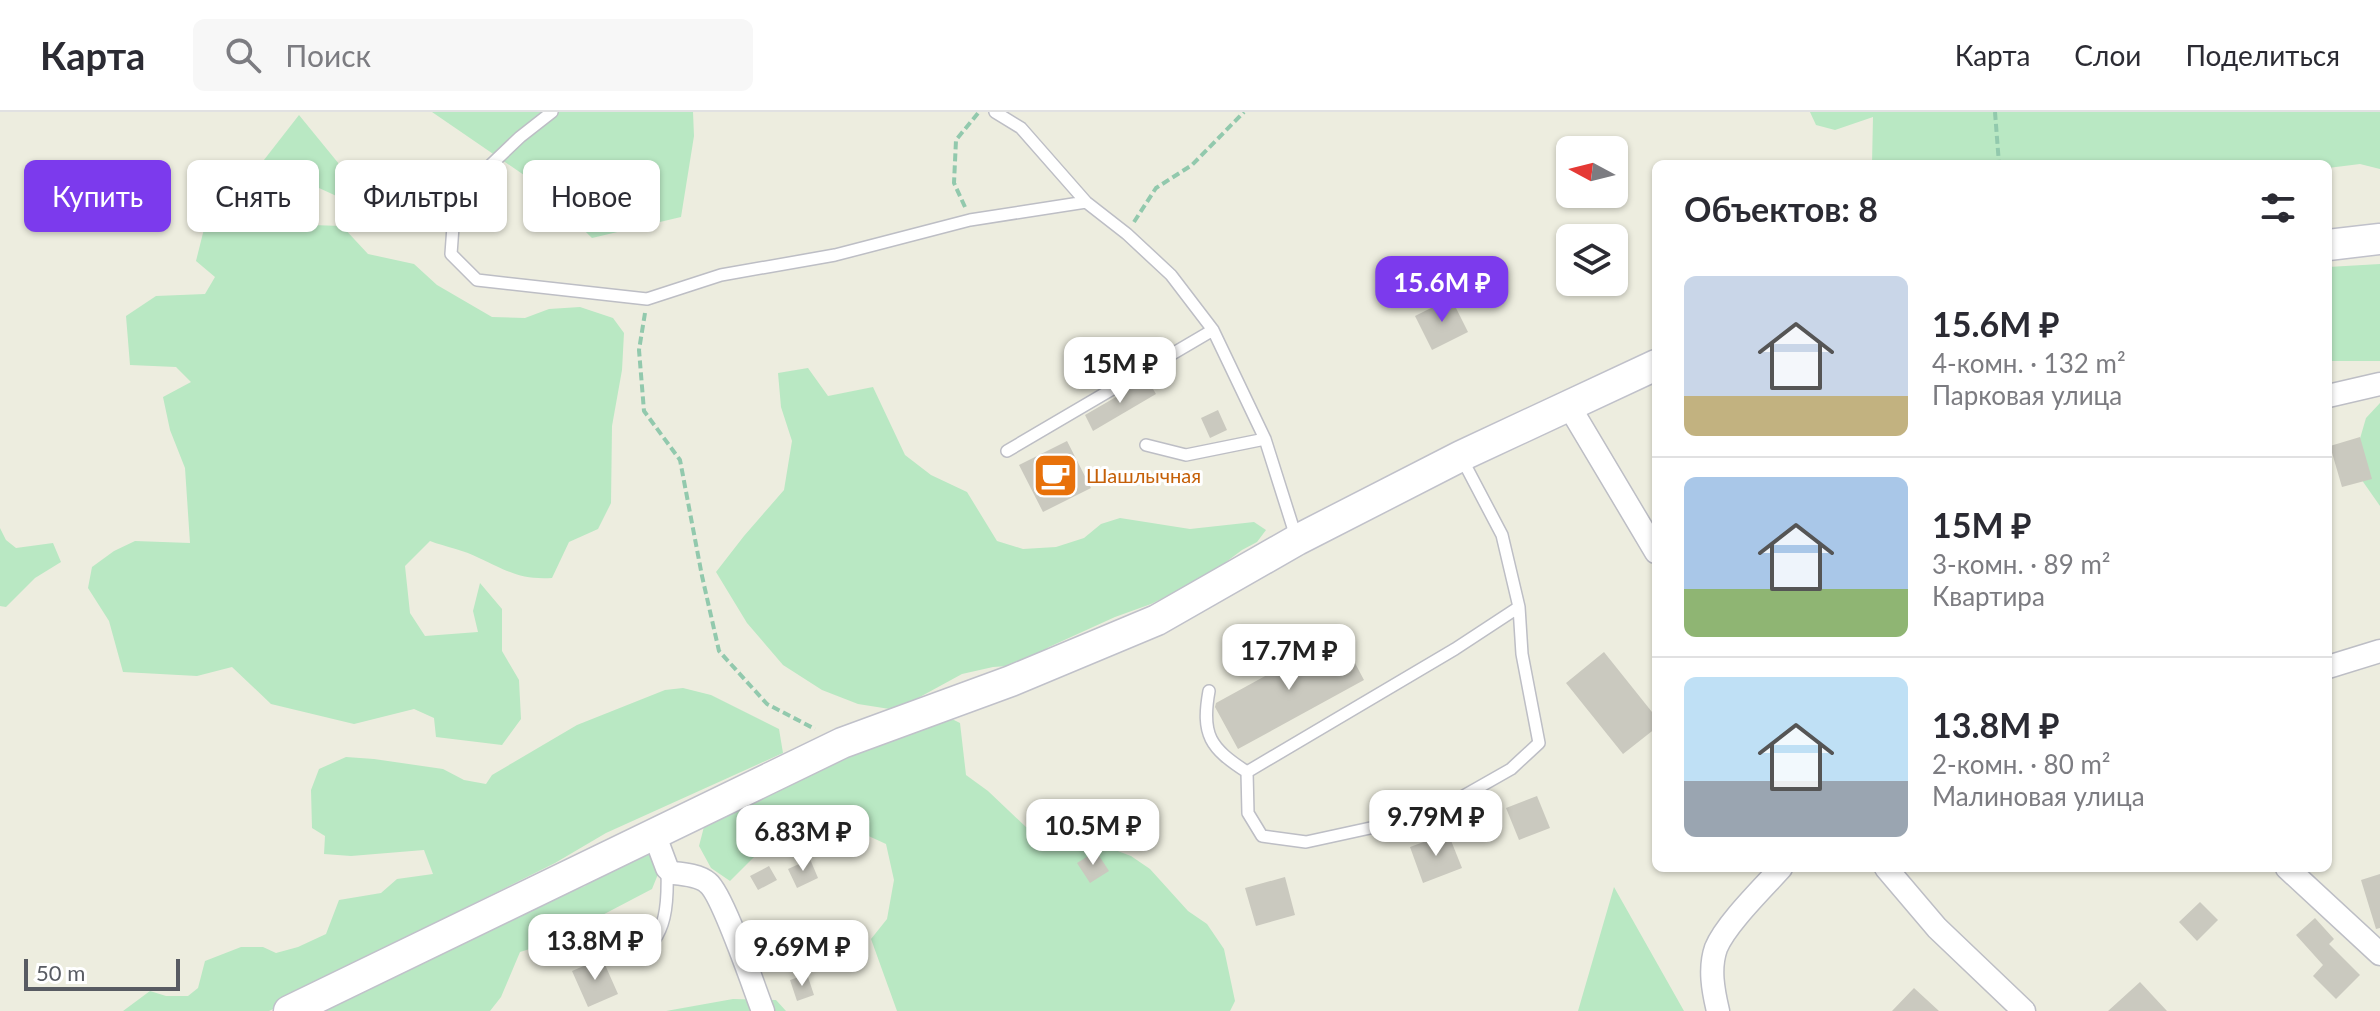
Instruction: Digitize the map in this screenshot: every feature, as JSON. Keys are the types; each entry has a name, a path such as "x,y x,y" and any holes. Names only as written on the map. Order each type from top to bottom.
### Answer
{"main road":[{"path":"2332,245 2380,239"},
{"path":"289,1011 842,743 1011,681 1157,620 1297,540 1461,456 1652,367"}],"street":[{"path":"2332,395 2380,384"},
{"path":"1569,406 1652,545"},
{"path":"2332,666 2380,651"},
{"path":"655,836 667,868 672,873 687,874 709,883 722,905 763,1011"},
{"path":"1718,1011 1711,976 1717,947 1778,872"},
{"path":"1889,872 1937,928 2024,1011"},
{"path":"2291,872 2379,952"}],"lane":[{"path":"552,112 520,137 455,199 451,254 477,280 647,299 721,275 835,255 970,220 1086,202"},
{"path":"995,112 1021,128 1086,202 1127,234 1171,275 1213,330 1265,439 1297,540"},
{"path":"1007,451 1213,330"},
{"path":"1146,445 1186,455 1265,439"},
{"path":"1247,772 1248,813 1262,836 1306,842 1430,815 1511,769 1539,743 1522,654 1519,607 1502,535 1461,456"},
{"path":"1247,772 1455,649 1519,607"},
{"path":"1209,691 1205,717 1212,740 1222,756 1247,772"},
{"path":"637,956 645,952 665,918 667,868"}],"path":[{"path":"970,220 954,183 956,140 979,112"},
{"path":"1127,234 1156,188 1192,165 1244,112"},
{"path":"1995,112 1999,160"},
{"path":"647,299 639,350 644,411 680,460 719,651 767,704 842,743"}],"green space":[{"path":"432,112 693,112 694,136 681,217 660,222 660,160 523,160 523,174 507,163 507,160 502,160"},
{"path":"1810,112 2380,112 2380,169 2360,164 2332,168 2332,160 1872,160 1873,117 1835,130 1816,125"},
{"path":"299,115 336,160 335,195 319,188 319,160 264,160"},
{"path":"319,225 335,226 335,232 348,232 368,254 414,264 437,285 492,317 525,318 549,309 580,307 613,318 624,333 622,370 612,426 611,503 598,529 569,542 552,578 514,574 430,541 405,566 410,613 425,636 478,632 473,611 480,583 502,609 502,651 519,680 521,719 502,745 436,737 434,718 414,709 354,724 271,704 232,667 197,676 123,672 109,621 88,588 92,567 135,541 190,543 185,468 170,430 163,397 191,382 176,367 130,365 126,316 156,296 205,294 215,277 196,261 203,232 319,232"},
{"path":"586,232 617,232 592,238"},
{"path":"2380,264 2380,361 2332,361 2332,267"},
{"path":"808,368 828,396 873,387 905,455 931,475 967,492 997,541 1023,549 1056,547 1084,538 1101,524 1120,518 1190,529 1254,522 1266,530 1257,542 1206,577 1049,647 1020,665 962,674 896,710 858,704 822,690 783,665 747,623 716,572 784,490 792,441 781,407 778,373"},
{"path":"2380,403 2380,506 2359,476 2359,442 2366,418"},
{"path":"0,528 6,540 16,548 53,543 61,562 35,578 6,607 0,606"},
{"path":"683,688 711,695 779,729 783,753 606,833 555,863 387,947 319,987 269,1011 123,1011 150,991 166,996 188,996 198,988 205,961 241,947 263,947 276,953 326,934 339,900 381,893 397,879 433,874 424,850 351,856 324,854 325,836 312,828 311,790 319,769 346,757 374,759 443,769 464,780 486,784 492,775 577,725 665,690"},
{"path":"946,716 960,723 966,775 1026,827 1078,836 1131,856 1150,869 1188,911 1207,924 1224,949 1235,1001 1230,1011 897,1011 871,939 887,919 894,880 886,844 838,822 779,832 730,881 711,868 699,846 706,819 752,796"},
{"path":"648,850 665,857 652,889 549,943 520,952 501,997 490,1011 320,1011 500,921 585,886 626,857"},
{"path":"1614,887 1684,1011 1578,1011"},
{"path":"733,999 776,1000 786,1011 666,1011"}],"building":[{"path":"1451,298 1468,332 1432,350 1415,316"},
{"path":"1147,379 1156,394 1093,431 1085,415"},
{"path":"1218,410 1227,430 1210,438 1201,418"},
{"path":"2360,437 2372,479 2342,487 2332,445"},
{"name":"Шашлычная","path":"1067,441 1091,488 1043,512 1019,465"},
{"path":"1340,635 1364,680 1238,749 1215,707 1216,703"},
{"path":"1604,652 1652,712 1652,731 1623,754 1566,683"},
{"path":"1537,796 1550,828 1519,840 1506,808"},
{"path":"1448,833 1462,868 1423,883 1410,847"},
{"path":"1096,851 1109,871 1090,883 1077,863"},
{"path":"810,859 818,878 797,888 788,869"},
{"path":"769,866 777,880 758,890 750,876"},
{"path":"2380,874 2380,928 2376,929 2361,880"},
{"path":"1285,877 1295,915 1256,926 1245,888"},
{"path":"2200,902 2218,920 2197,941 2179,922"},
{"path":"2315,918 2334,939 2329,944 2360,975 2336,999 2313,976 2323,965 2296,935"},
{"path":"602,958 618,994 588,1007 572,971"},
{"path":"807,974 814,995 797,1001 790,980"},
{"path":"2140,982 2167,1011 2108,1011"},
{"path":"1914,988 1939,1011 1892,1011"}],"place":[{"name":"Шашлычная","path":"1055,476"}]}
